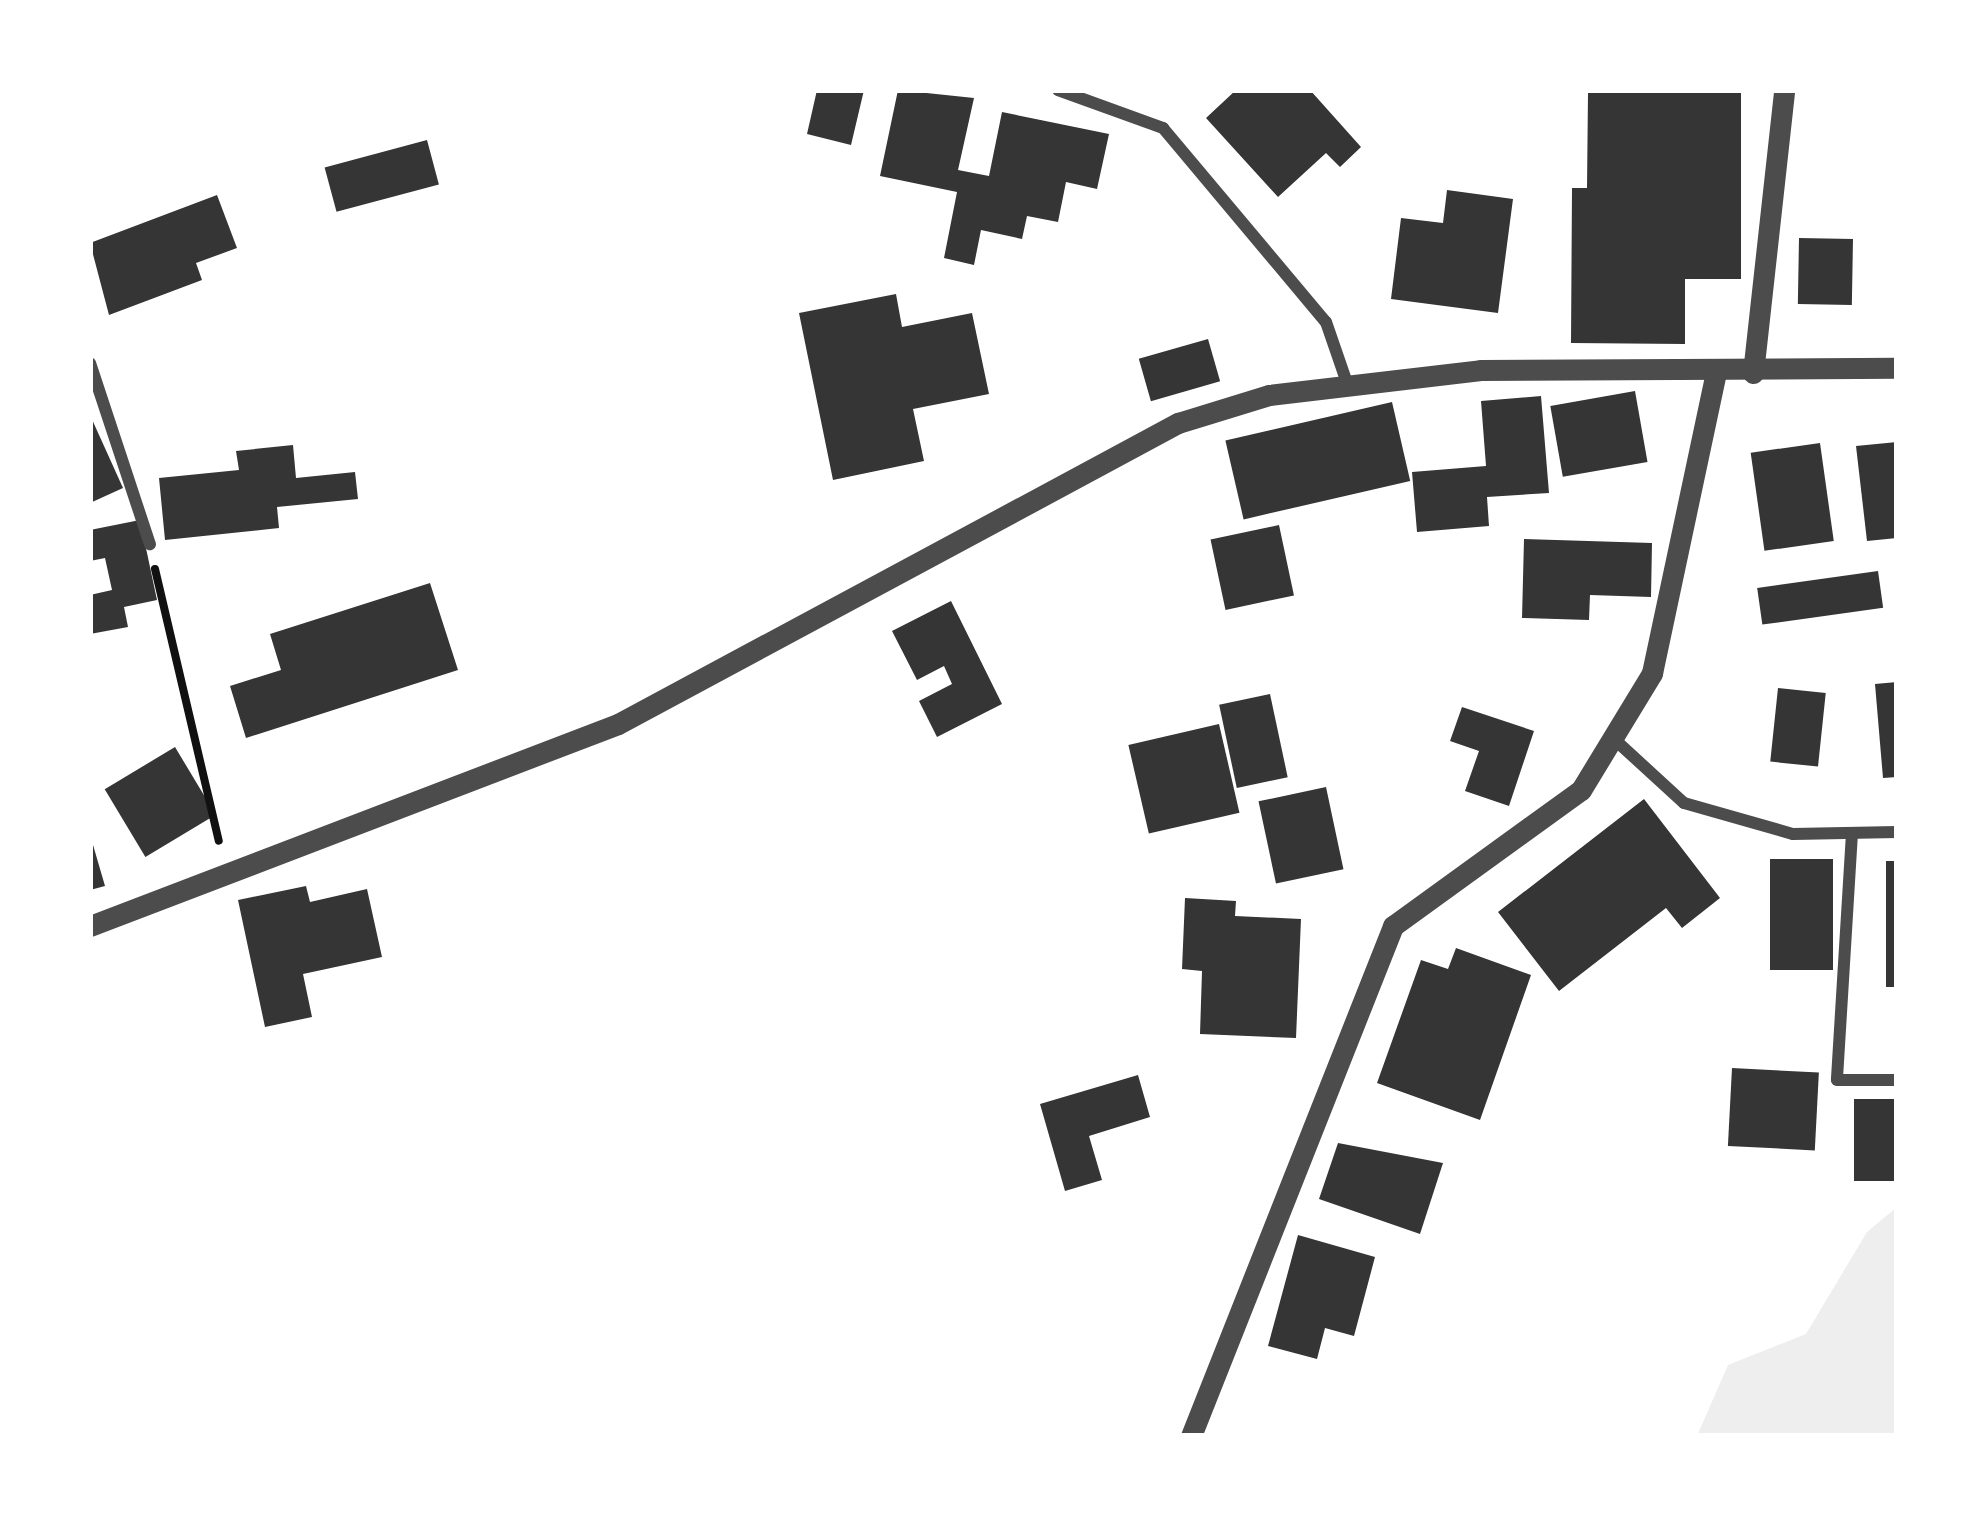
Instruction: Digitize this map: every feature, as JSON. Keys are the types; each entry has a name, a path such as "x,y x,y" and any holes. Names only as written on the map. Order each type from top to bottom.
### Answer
{"street":[{"path":"1058,90 1163,128 1326,322 1348,386"},
{"path":"1753,373 1784,90"},
{"path":"90,363 150,544"},
{"path":"90,926 225,870 618,724 1178,423 1348,386 1481,370 1753,373 1897,368"},
{"path":"1191,1436 1393,926 1581,790 1652,673 1716,373"},
{"path":"1613,738 1684,802 1793,834 1897,832"},
{"path":"1852,833 1837,1080 1897,1080"}],"path":[{"path":"150,544 225,870"}],"shaded area":[{"path":"1897,1207 1897,1436 1697,1436 1728,1365 1806,1334 1867,1232"}],"building":[{"path":"817,90 864,90 851,145 807,134"},
{"path":"898,90 974,98 958,170 989,176 1002,112 1109,134 1097,189 1066,182 1058,222 1027,216 1022,239 981,230 974,265 944,258 957,192 880,176"},
{"path":"1236,90 1310,90 1361,147 1340,167 1326,153 1278,197 1206,118"},
{"path":"1588,92 1741,93 1741,279 1685,279 1685,344 1571,343 1572,188 1587,188"},
{"path":"427,140 439,184 337,212 325,167"},
{"path":"1447,190 1513,199 1498,313 1391,299 1401,218 1443,223"},
{"path":"217,195 237,248 196,263 202,280 109,315 90,243"},
{"path":"1799,238 1853,239 1852,305 1798,304"},
{"path":"896,294 902,327 972,313 989,394 913,409 924,461 833,480 799,313"},
{"path":"1208,339 1220,381 1151,401 1139,359"},
{"path":"1635,391 1648,462 1563,477 1550,406"},
{"path":"1541,396 1549,493 1487,497 1489,526 1417,532 1412,472 1486,466 1481,401"},
{"path":"1392,402 1410,481 1244,519 1225,440"},
{"path":"90,415 123,488 90,503"},
{"path":"1897,442 1897,538 1867,541 1856,446"},
{"path":"1820,443 1834,541 1764,551 1751,453"},
{"path":"293,445 296,478 355,472 358,499 277,507 279,528 165,540 159,478 239,470 236,451"},
{"path":"140,520 157,600 124,607 128,627 90,634 90,595 112,590 105,558 90,561 90,530"},
{"path":"1279,525 1294,595 1225,610 1211,540"},
{"path":"1524,539 1652,543 1651,597 1590,595 1589,620 1522,618"},
{"path":"1878,571 1883,608 1762,625 1757,588"},
{"path":"430,583 458,670 246,738 230,686 281,670 270,634"},
{"path":"951,601 1002,704 937,737 919,701 952,684 944,666 917,680 892,631"},
{"path":"1897,682 1897,777 1883,778 1875,684"},
{"path":"1778,688 1826,693 1818,767 1770,762"},
{"path":"1270,694 1288,777 1237,788 1219,705"},
{"path":"1462,707 1534,731 1509,806 1465,791 1479,751 1450,741"},
{"path":"1219,724 1239,813 1149,834 1128,745"},
{"path":"175,747 216,815 145,857 105,789"},
{"path":"1326,787 1343,869 1276,884 1259,801"},
{"path":"1644,799 1720,898 1682,928 1666,908 1559,991 1498,912"},
{"path":"90,839 105,886 90,890"},
{"path":"1770,859 1833,859 1833,970 1770,970"},
{"path":"1886,861 1897,861 1897,987 1886,987"},
{"path":"306,886 310,902 367,889 382,957 303,974 312,1017 265,1027 238,900"},
{"path":"1185,898 1236,901 1235,916 1301,919 1296,1038 1200,1034 1202,971 1182,969"},
{"path":"1456,948 1531,975 1480,1120 1377,1083 1421,960 1448,969"},
{"path":"1732,1068 1819,1073 1815,1150 1728,1146"},
{"path":"1138,1075 1150,1117 1089,1136 1102,1180 1065,1191 1040,1104"},
{"path":"1854,1099 1897,1099 1897,1181 1854,1181"},
{"path":"1338,1143 1443,1163 1420,1234 1319,1199"},
{"path":"1298,1235 1375,1257 1354,1336 1325,1328 1317,1359 1268,1346"}]}
